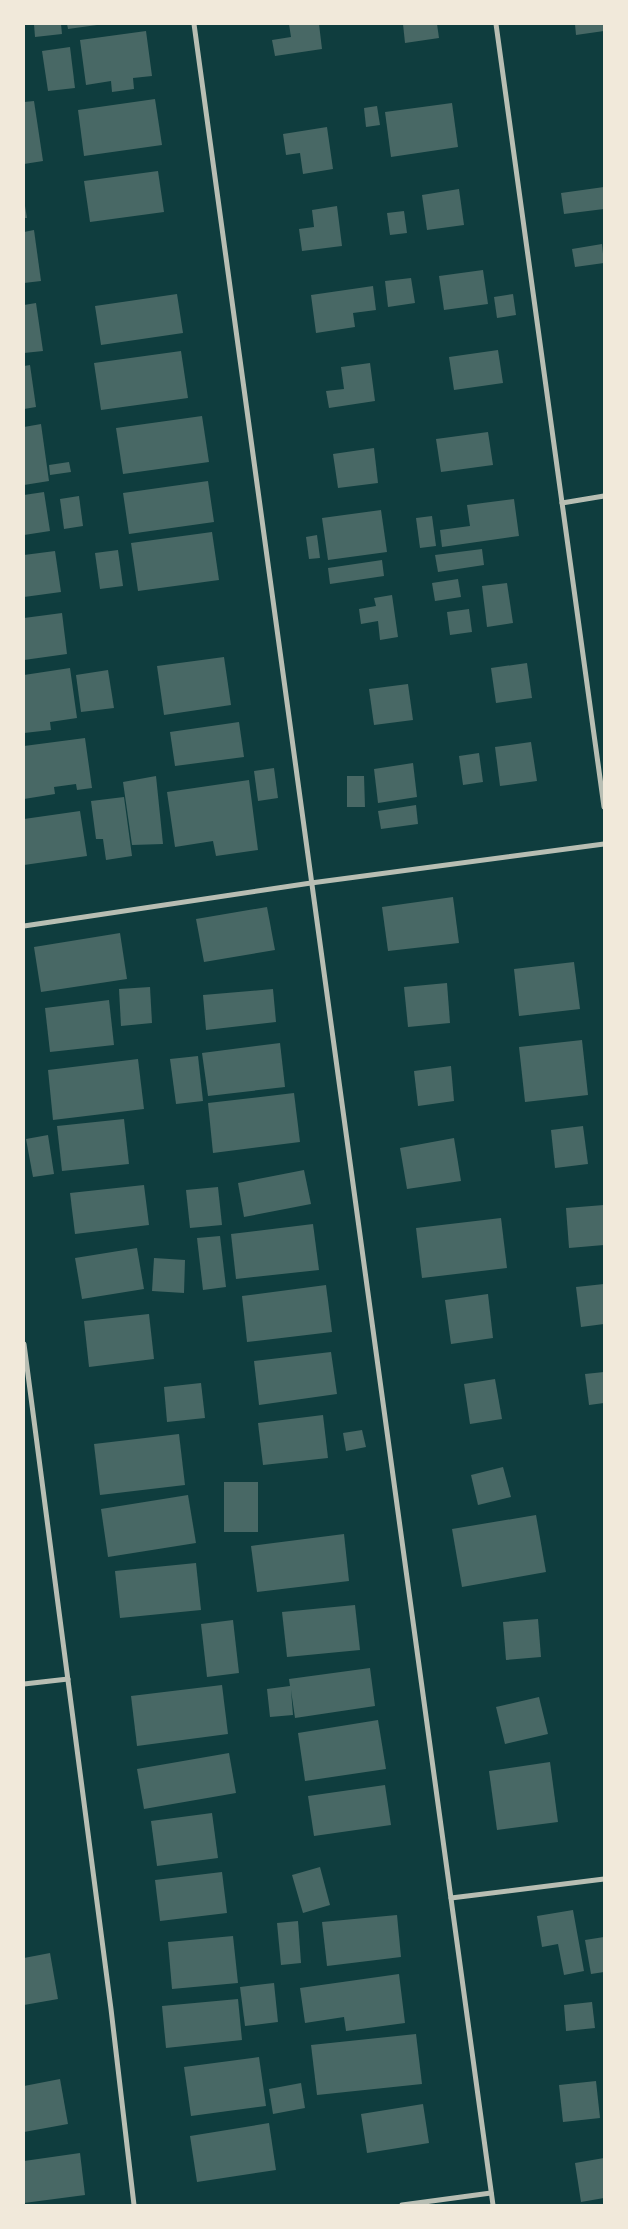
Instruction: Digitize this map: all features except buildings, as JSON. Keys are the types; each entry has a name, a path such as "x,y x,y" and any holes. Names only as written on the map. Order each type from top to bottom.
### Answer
{"street":[{"path":"194,24 493,2205"},
{"path":"496,24 604,807"},
{"path":"562,503 604,496"},
{"path":"24,926 311,883 604,844"},
{"path":"24,1344 111,2009 134,2205"},
{"path":"24,1684 68,1679"},
{"path":"451,1898 604,1879"},
{"path":"402,2205 491,2193"}]}
